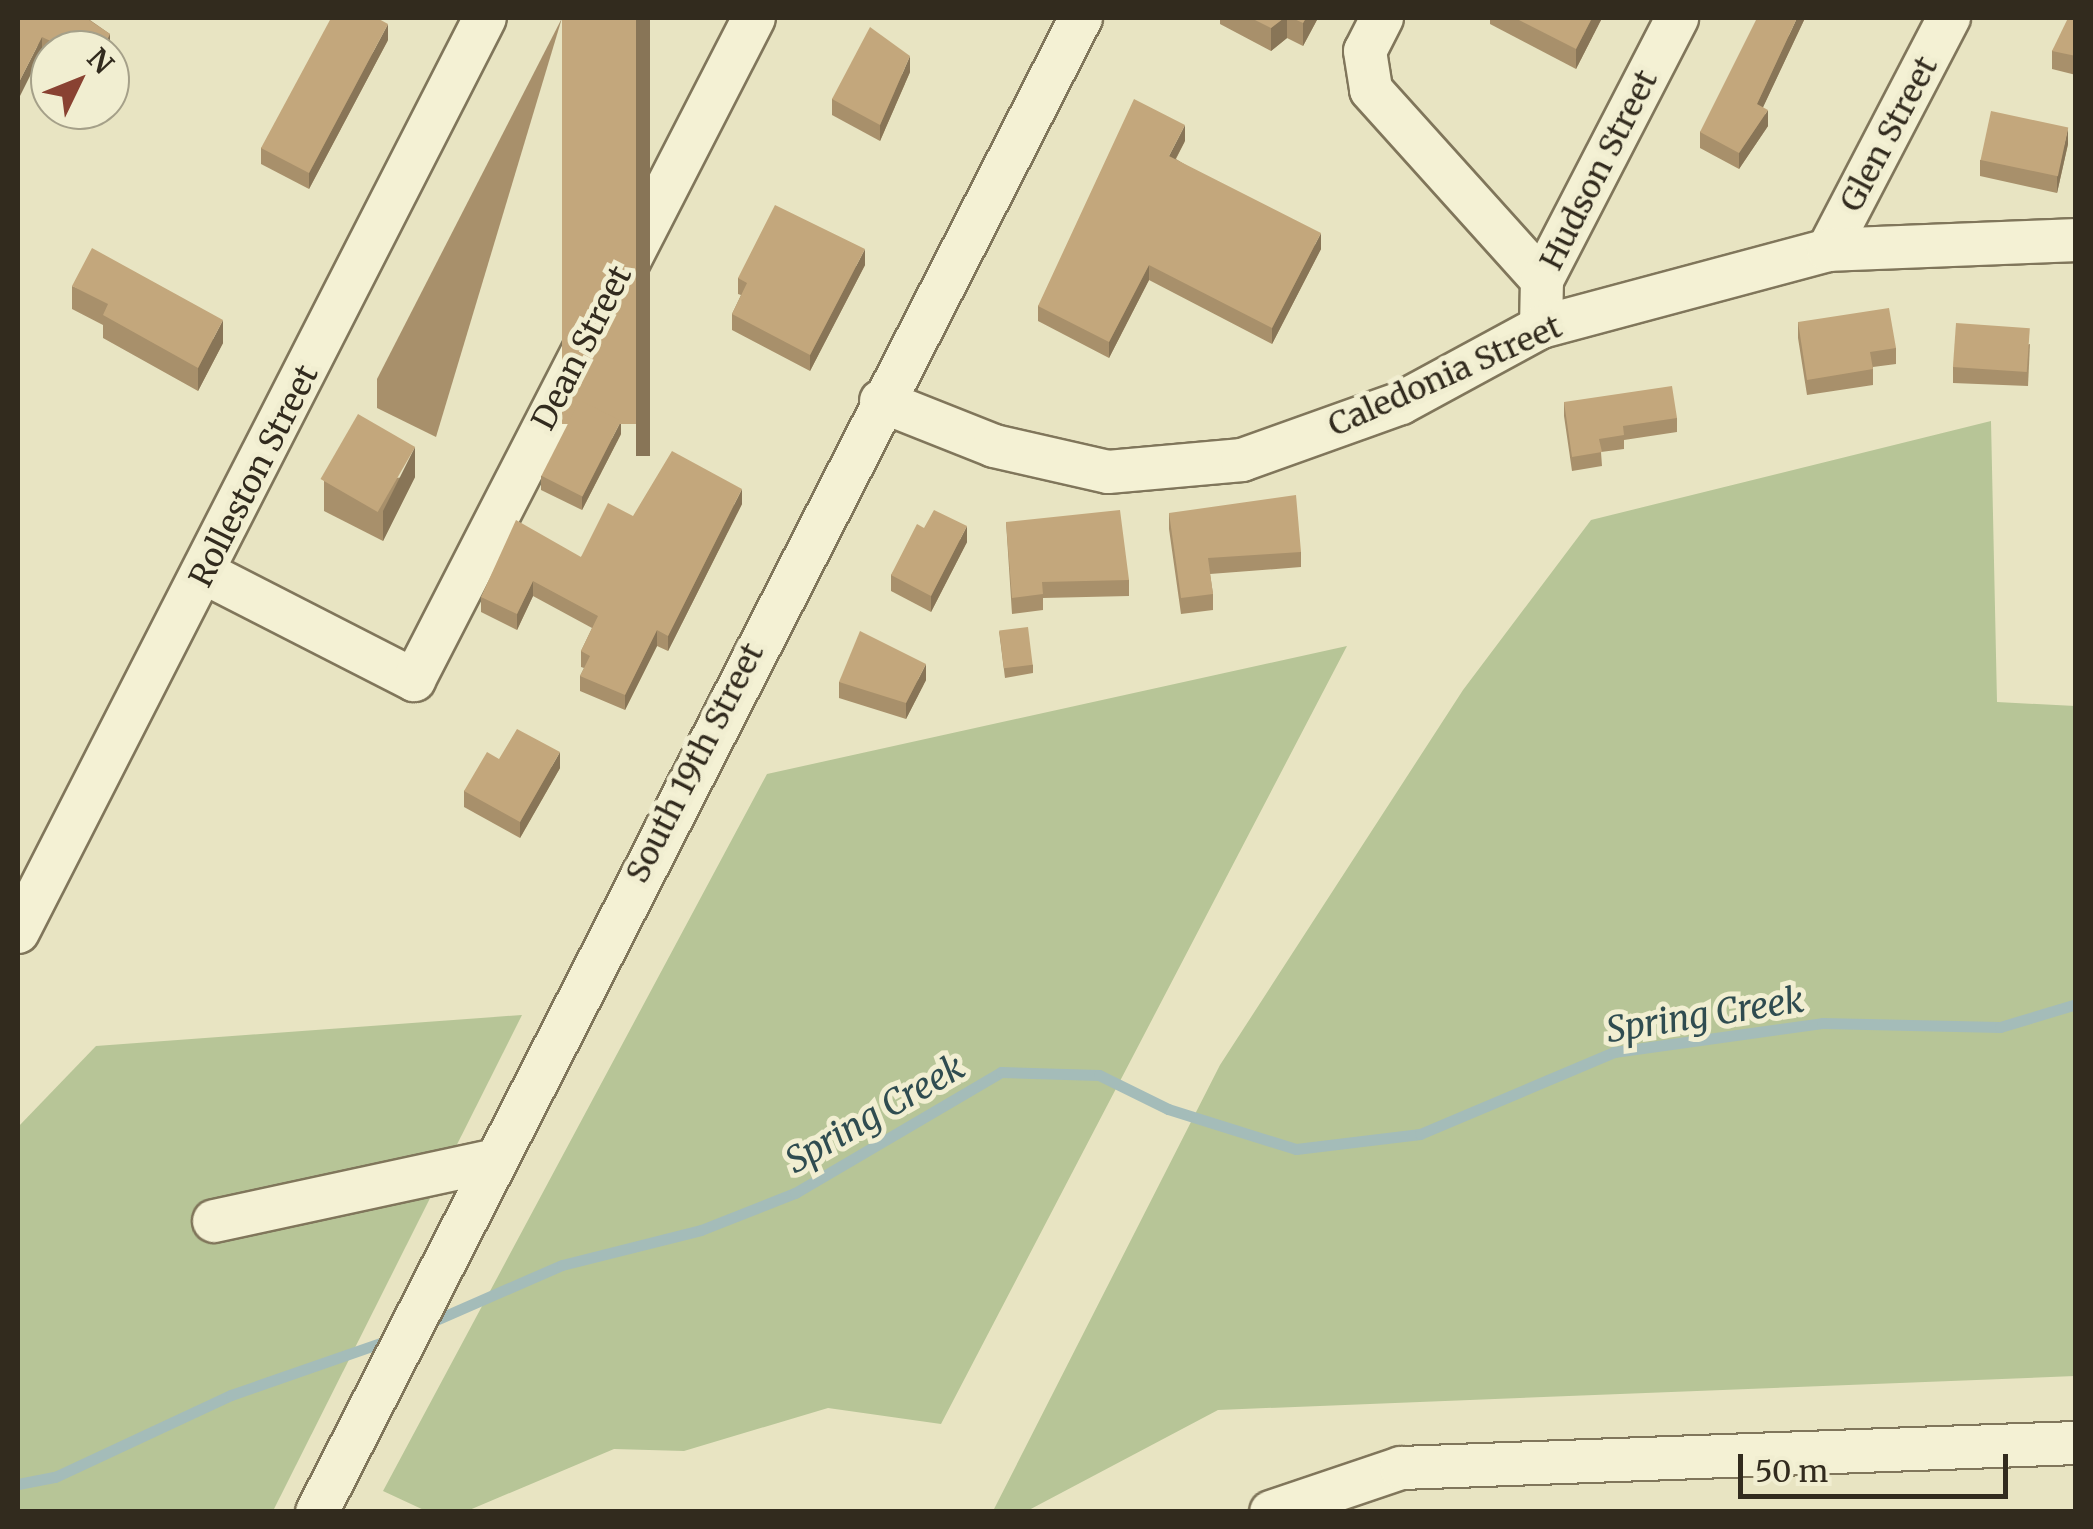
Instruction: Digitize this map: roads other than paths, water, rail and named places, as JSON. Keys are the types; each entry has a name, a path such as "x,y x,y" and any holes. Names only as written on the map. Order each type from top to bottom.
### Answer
{"street":[{"name":"Dean Street","path":"205,573 414,680 754,18"},
{"name":"South 19th Street","path":"317,1512 881,401 1081,18"},
{"name":"Hudson Street","path":"1542,327 1542,280 1677,18"},
{"name":"Glen Street","path":"1828,250 1949,18"},
{"name":"Rolleston Street","path":"18,932 205,573 472,22"},
{"path":"1374,34 1371,90 1392,122 1542,280"},
{"name":"Caledonia Street","path":"881,401 994,446 1108,472 1242,460 1401,403 1542,327 1828,250 2076,240"},
{"path":"214,1221 496,1160"},
{"path":"1271,1512 1401,1468 2076,1443"}],"waterway":[{"name":"Spring Creek","path":"429,1323 562,1265 701,1230 795,1193 1001,1072 1099,1075 1168,1109 1296,1149 1420,1134 1614,1052 1822,1023 2000,1027 2076,1004"},
{"name":"Spring Creek","path":"18,1484 55,1477 231,1395 389,1340"}]}
